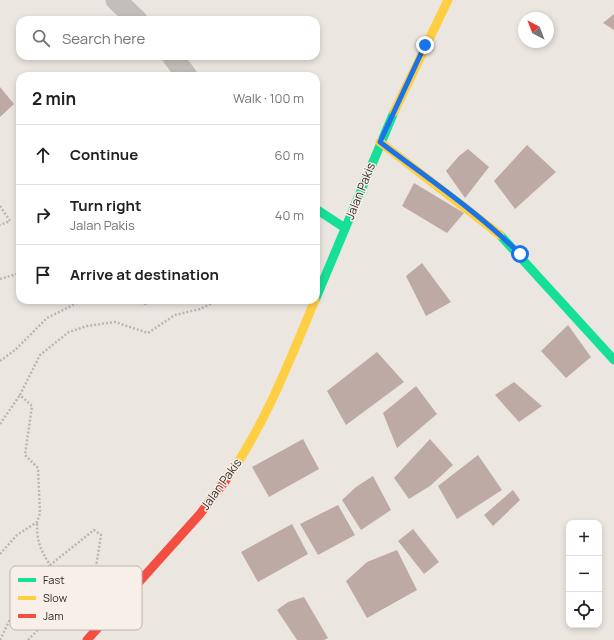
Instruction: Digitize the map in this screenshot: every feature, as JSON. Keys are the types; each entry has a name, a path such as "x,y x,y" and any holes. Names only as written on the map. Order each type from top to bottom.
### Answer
{"street":[{"path":"116,0 133,16"},
{"name":"Jalan Pakis","path":"320,289 380,142 422,51 448,0"},
{"path":"175,60 184,72"},
{"path":"380,142 503,237 614,360"},
{"path":"320,212 345,228"},
{"name":"Jalan Pakis","path":"142,575 204,508 233,470 257,430 314,304"},
{"name":"Jalan Pakis","path":"87,640 95,630"}],"path":[{"path":"0,206 10,221 0,225"},
{"path":"0,279 16,274"},
{"path":"0,361 15,350 47,318 75,304"},
{"path":"0,424 20,395 40,355 69,332 87,326 115,322 148,333 175,315 200,309 211,304"},
{"path":"20,395 32,406 25,455 38,468 40,513 37,522 37,539 42,552 50,565 94,530 101,535 96,566"},
{"path":"0,554 17,535 37,522"},
{"path":"0,640 10,621"},
{"path":"28,640 37,630"}],"building":[{"path":"614,14 614,30 603,23"},
{"path":"0,87 14,104 0,117"},
{"path":"527,145 556,172 515,209 494,181"},
{"path":"468,149 489,167 465,198 446,171 459,156"},
{"path":"414,183 464,213 447,233 402,206"},
{"path":"422,263 451,302 426,316 406,276"},
{"path":"568,325 591,357 566,378 541,351"},
{"path":"377,352 404,382 346,425 327,391"},
{"path":"514,382 542,406 519,422 495,395"},
{"path":"416,386 437,414 397,448 383,413"},
{"path":"303,439 319,469 269,497 252,467"},
{"path":"430,439 453,465 430,486 409,499 394,478"},
{"path":"478,455 502,490 457,519 438,486"},
{"path":"373,476 391,510 361,530 342,500 356,487"},
{"path":"513,490 520,500 493,526 484,515"},
{"path":"338,505 355,535 318,555 300,524"},
{"path":"292,524 308,554 258,582 241,552"},
{"path":"413,529 439,562 424,574 398,541"},
{"path":"397,550 417,590 367,618 346,581 367,562"},
{"path":"304,597 328,638 324,640 297,640 277,610 288,602"}],"traffic: fast":[{"path":"320,288 394,112"},
{"path":"320,212 345,228"},
{"path":"500,235 614,360"}],"traffic: slow":[{"path":"394,112 448,0"},
{"path":"380,142 500,235"},
{"path":"226,480 253,437 275,393 313,304"}],"traffic: jam":[{"path":"142,579 200,514 226,480"},
{"path":"87,640 96,630"}],"route":[{"path":"425,45 380,142 485,222 520,254"}]}
